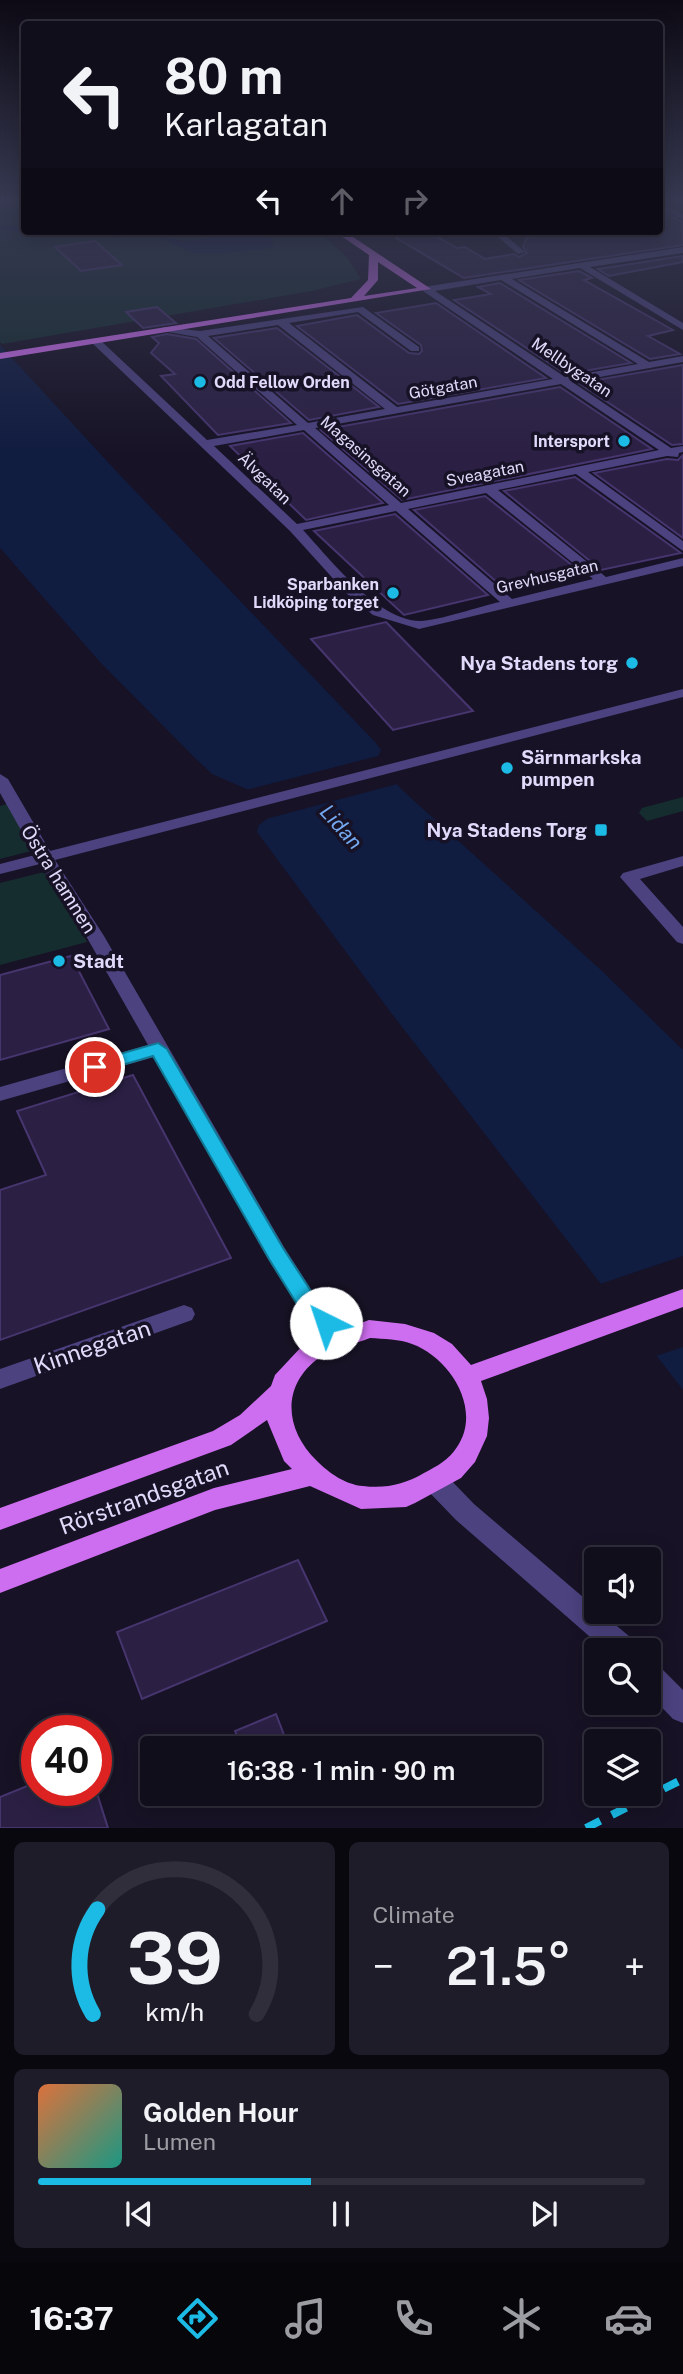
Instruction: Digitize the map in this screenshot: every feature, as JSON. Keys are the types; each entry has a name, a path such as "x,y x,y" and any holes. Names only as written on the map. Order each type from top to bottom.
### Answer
{"main road":[{"path":"346,302 373,284"},
{"name":"Mellbygatan","path":"419,284 426,289"},
{"path":"0,356 426,289"},
{"path":"468,1376 683,1298"},
{"path":"379,1329 398,1331 426,1340 450,1355 468,1376 478,1404 477,1434 462,1461 437,1483 406,1496 372,1498 339,1491 310,1475 293,1457 282,1436 277,1414 281,1392 296,1363 316,1346 340,1335 379,1329"},
{"name":"Rörstrandsgatan","path":"0,1520 222,1438 249,1422 281,1392"},
{"name":"Rörstrandsgatan","path":"0,1581 214,1499 310,1475"}],"street":[{"path":"426,289 459,284"},
{"path":"515,284 649,366"},
{"path":"612,284 683,327"},
{"name":"Mellbygatan","path":"426,289 683,460"},
{"path":"167,329 200,334 360,309 415,349"},
{"path":"281,322 395,411"},
{"name":"Magasinsgatan","path":"200,334 509,603"},
{"name":"Älvgatan","path":"95,341 294,528 352,591 378,612 419,625"},
{"name":"Götgatan","path":"207,444 683,359"},
{"name":"Sveagatan","path":"294,528 683,449"},
{"path":"579,471 683,547"},
{"path":"489,489 603,581"},
{"name":"Grevhusgatan","path":"419,625 683,562"},
{"path":"0,869 683,693"},
{"name":"Östra hamnen","path":"0,779 4,796 95,936 276,1253 313,1311 340,1335"},
{"path":"683,860 629,877 683,938"},
{"path":"0,1094 158,1049"},
{"name":"Kinnegatan","path":"0,1379 184,1314"},
{"path":"437,1483 482,1527 611,1638"},
{"path":"661,1687 683,1709"}],"green space":[{"path":"0,284 339,284 2,344"},
{"path":"683,797 683,811 647,821 639,813 642,808"},
{"path":"10,803 35,850 0,859 0,806"},
{"path":"48,871 87,942 0,965 0,883"}],"water":[{"name":"Lidan","path":"0,345 117,472 375,742 381,750 378,757 400,788 601,970 683,1050 683,1390 392,1014 257,832 259,825 268,818 251,791 212,774 194,757 100,662 0,548"}],"pier":[{"path":"382,755 401,783 262,820 248,794 242,791"},
{"path":"683,1256 683,1347 656,1356 600,1284"}],"building":[{"path":"502,284 631,363 566,374 454,300 491,294 478,287"},
{"path":"526,284 592,284 673,330 648,336 680,354 650,359"},
{"path":"436,303 546,378 398,404 297,326 357,315 409,353 419,354 422,351 421,345 376,313"},
{"path":"157,307 176,323 143,328 126,312"},
{"path":"277,328 379,407 309,420 214,338"},
{"path":"167,334 196,339 291,423 218,435 161,376 175,374 151,353 159,343 152,337"},
{"path":"683,365 683,444 672,445 579,383"},
{"path":"560,387 652,449 402,500 321,430"},
{"path":"303,433 383,503 306,520 230,446"},
{"path":"683,455 683,538 594,473 667,459 678,460"},
{"path":"575,477 681,553 601,570 504,491"},
{"path":"485,496 583,574 507,591 414,510"},
{"path":"395,514 488,595 404,615 314,531"},
{"path":"386,622 473,711 393,730 311,639"},
{"path":"71,956 109,1029 0,1060 0,975"},
{"path":"133,1075 231,1258 0,1340 0,1190 46,1175 17,1111"},
{"path":"298,1560 327,1621 142,1699 117,1632"},
{"path":"276,1714 284,1736 237,1736 235,1731"},
{"path":"21,1788 21,1806 101,1806 108,1828 0,1828 0,1797"}],"railway":[{"path":"586,1828 683,1779"}],"place":[{"name":"Odd Fellow Orden","path":"200,382"},
{"name":"Intersport","path":"624,441"},
{"name":"Sparbanken Lidköping torget","path":"393,593"},
{"name":"Nya Stadens torg","path":"632,663"},
{"name":"Särnmarkska pumpen","path":"507,768"},
{"name":"Nya Stadens Torg","path":"601,830"},
{"name":"Stadt","path":"59,961"}],"route":[{"path":"95,1067 158,1049 276,1253 313,1311 326,1323"}]}
